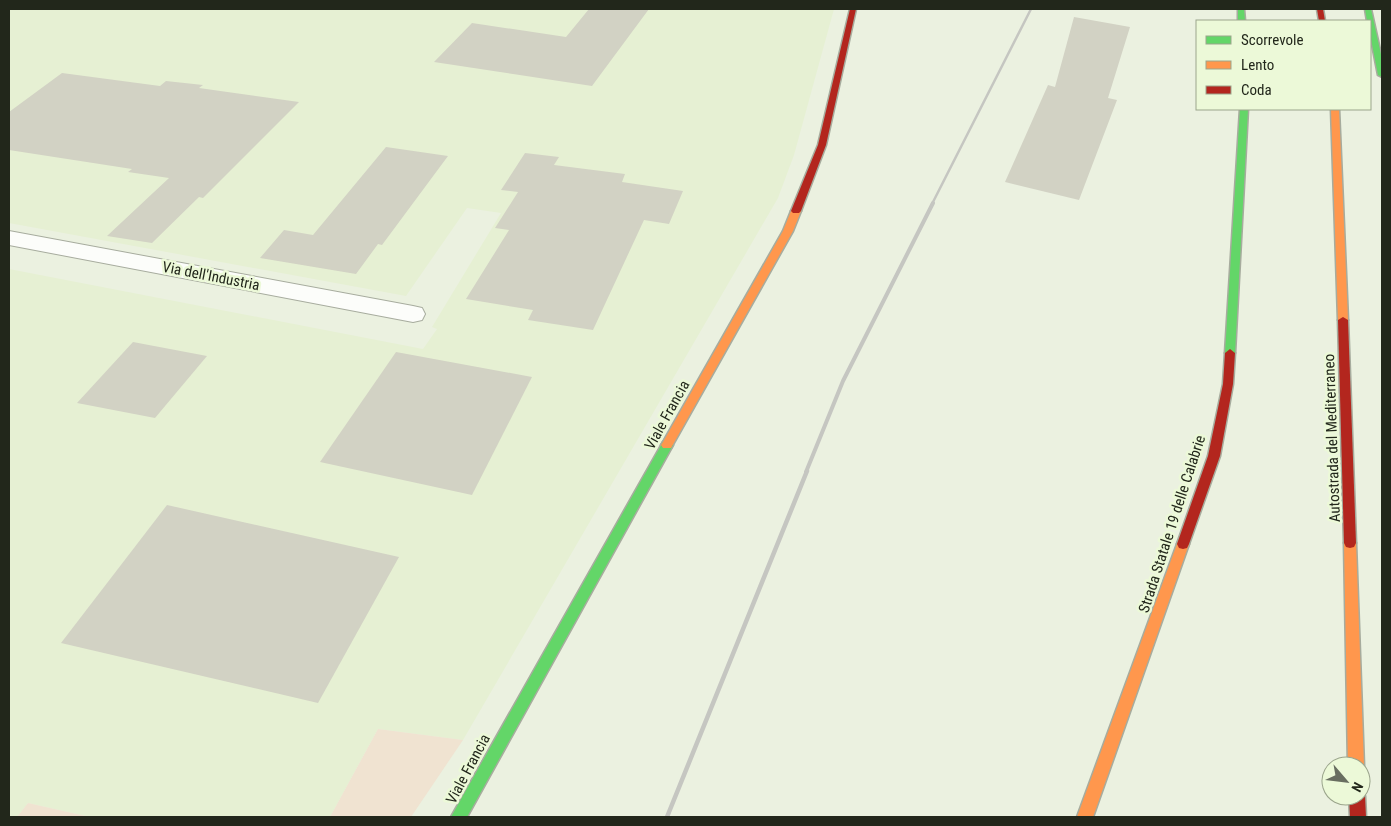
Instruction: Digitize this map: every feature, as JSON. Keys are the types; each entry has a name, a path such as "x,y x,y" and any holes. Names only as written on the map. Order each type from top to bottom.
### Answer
{"main road":[{"name":"Viale Francia","path":"459,817 788,231 822,145 853,9"},
{"path":"1371,23 1382,75"},
{"name":"Strada Statale 19 delle Calabrie","path":"1085,817 1214,456 1228,384 1244,110"},
{"name":"Autostrada del Mediterraneo","path":"1335,110 1341,221 1356,756"}],"street":[{"name":"Via dell'Industria","path":"9,238 413,314"}],"shaded area":[{"path":"9,9 834,9 794,155 778,198 463,740 378,729 330,817 90,817 28,803 17,817 9,817 9,269 423,349 437,329 432,327 501,213 467,208 406,296 9,223"},
{"path":"378,729 463,740 411,817 330,817"},
{"path":"28,803 90,817 17,817"}],"building":[{"path":"589,9 649,9 592,86 434,62 472,23 566,37"},
{"path":"1074,17 1130,27 1108,98 1117,100 1079,200 1005,182 1048,85 1055,87"},
{"path":"62,73 160,86 166,81 203,85 199,88 299,102 203,198 199,197 152,243 107,236 169,178 128,172 132,169 9,150 9,112"},
{"path":"386,147 448,156 382,245 378,244 356,274 260,258 284,230 313,235"},
{"path":"525,153 559,157 554,165 625,174 622,182 683,191 669,224 644,220 593,330 528,320 533,310 466,299 509,230 495,228 518,192 501,190"},
{"path":"133,342 207,356 155,418 77,403"},
{"path":"396,352 532,377 472,495 320,462"},
{"path":"167,505 399,557 318,703 61,643"}],"railway":[{"path":"932,204 1031,9"},
{"path":"806,472 843,381 933,203"},
{"path":"667,817 807,471"}],"traffic: fast":[{"path":"1241,9 1242,20"},
{"path":"1368,9 1370,20"},
{"path":"1371,23 1382,75"},
{"path":"1230,353 1244,110"},
{"path":"459,817 667,445"}],"traffic: slow":[{"path":"1335,110 1343,320"},
{"path":"667,445 788,231 796,211"},
{"path":"1350,543 1356,756"},
{"path":"1085,817 1183,544"}],"traffic: jam":[{"path":"796,211 822,145 853,9"},
{"path":"1320,9 1322,20"},
{"path":"1343,320 1350,543"},
{"path":"1183,544 1214,456 1228,384 1230,353"},
{"path":"1357,806 1358,817"}]}
